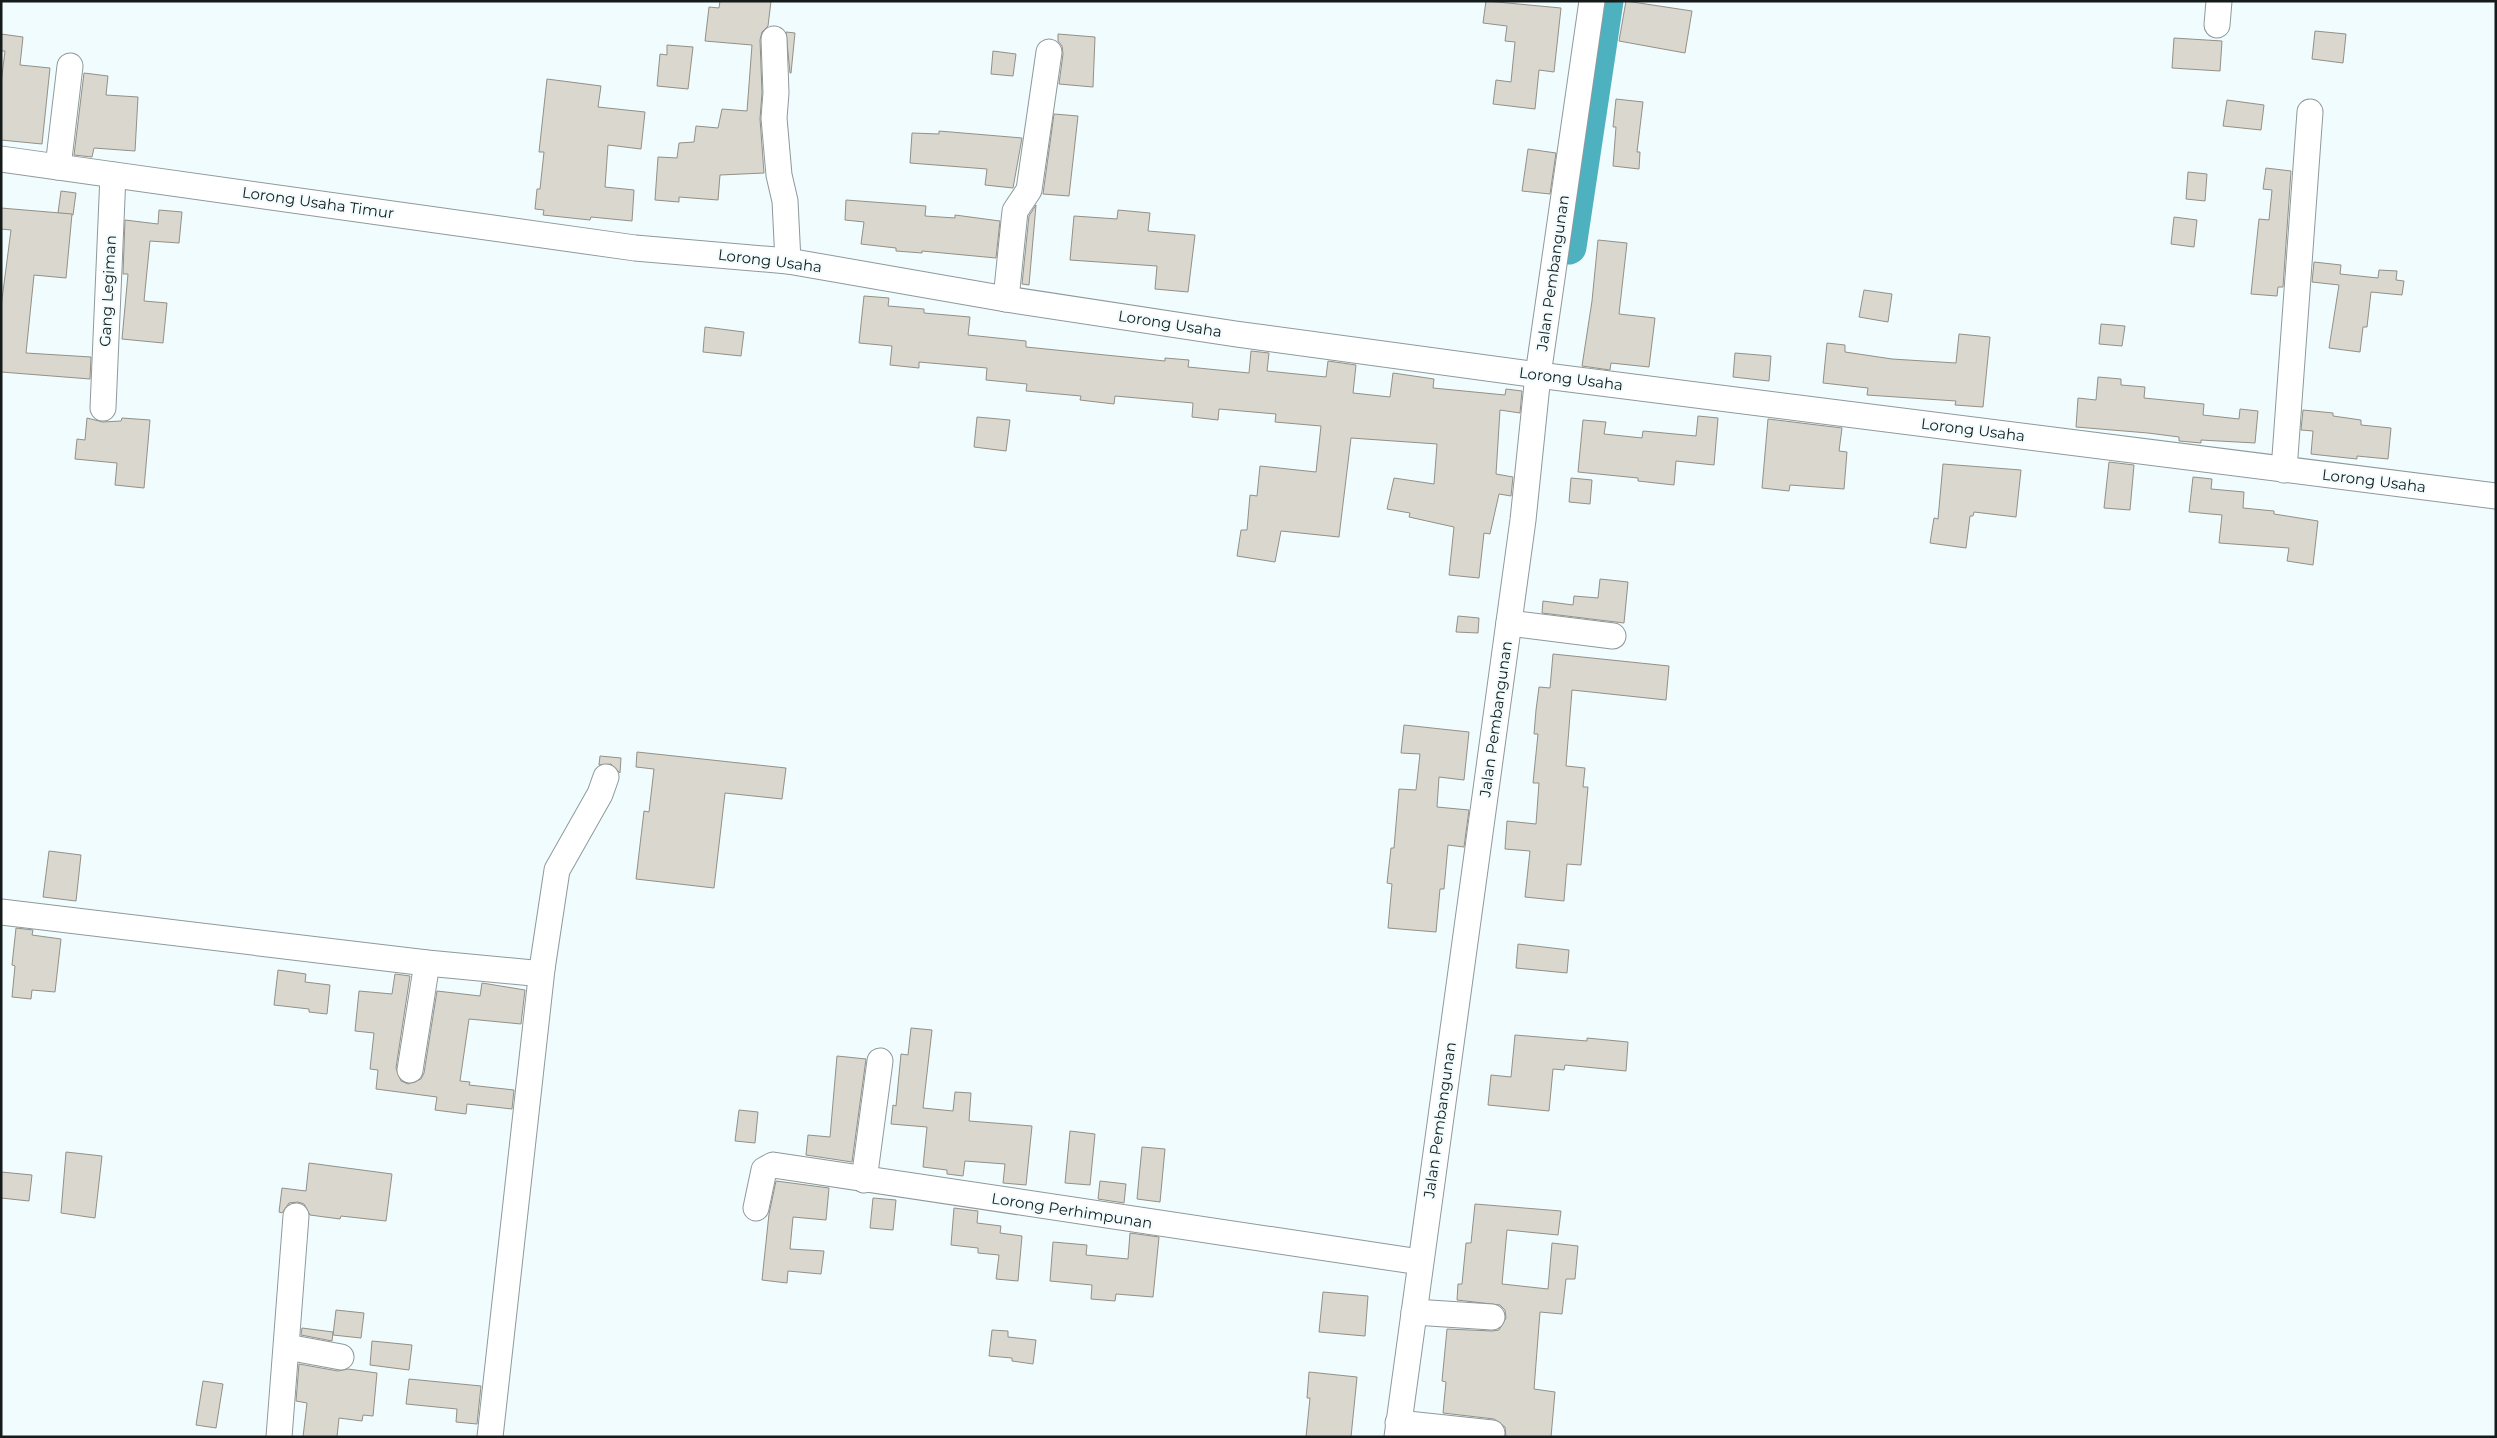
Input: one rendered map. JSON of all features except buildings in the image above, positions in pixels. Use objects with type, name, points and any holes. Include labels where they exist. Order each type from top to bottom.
[{"type":"street","name":"Jalan Pembangunan","points":[[1398,1430],[1509,623],[1538,375],[1592,1]]},
{"type":"street","points":[[774,38],[776,93],[774,118],[779,175],[785,201],[788,261]]},
{"type":"street","points":[[1006,299],[1014,211],[1028,190],[1050,52]]},
{"type":"street","points":[[58,167],[70,66]]},
{"type":"street","points":[[2284,470],[2310,112]]},
{"type":"street","name":"Lorong Usaha Timur","points":[[1,160],[642,248]]},
{"type":"street","name":"Gang Legiman","points":[[103,408],[113,175]]},
{"type":"street","name":"Lorong Usaha","points":[[642,248],[788,261],[1006,299],[1243,335],[1538,375],[2496,496]]},
{"type":"street","points":[[1509,623],[1613,636]]},
{"type":"street","points":[[490,1437],[542,969],[557,870],[600,794],[606,778]]},
{"type":"street","points":[[1,912],[427,963],[533,973],[542,969]]},
{"type":"street","points":[[410,1070],[427,963]]},
{"type":"street","points":[[864,1180],[880,1061]]},
{"type":"street","name":"Lorong Perhimpunan","points":[[756,1208],[764,1170],[768,1166],[1420,1262]]},
{"type":"street","points":[[279,1437],[296,1216]]},
{"type":"street","points":[[1414,1312],[1492,1316]]},
{"type":"street","points":[[287,1348],[340,1357]]},
{"type":"street","points":[[1398,1430],[1492,1433]]},
{"type":"waterway","points":[[1569,247],[1606,1]]}]
